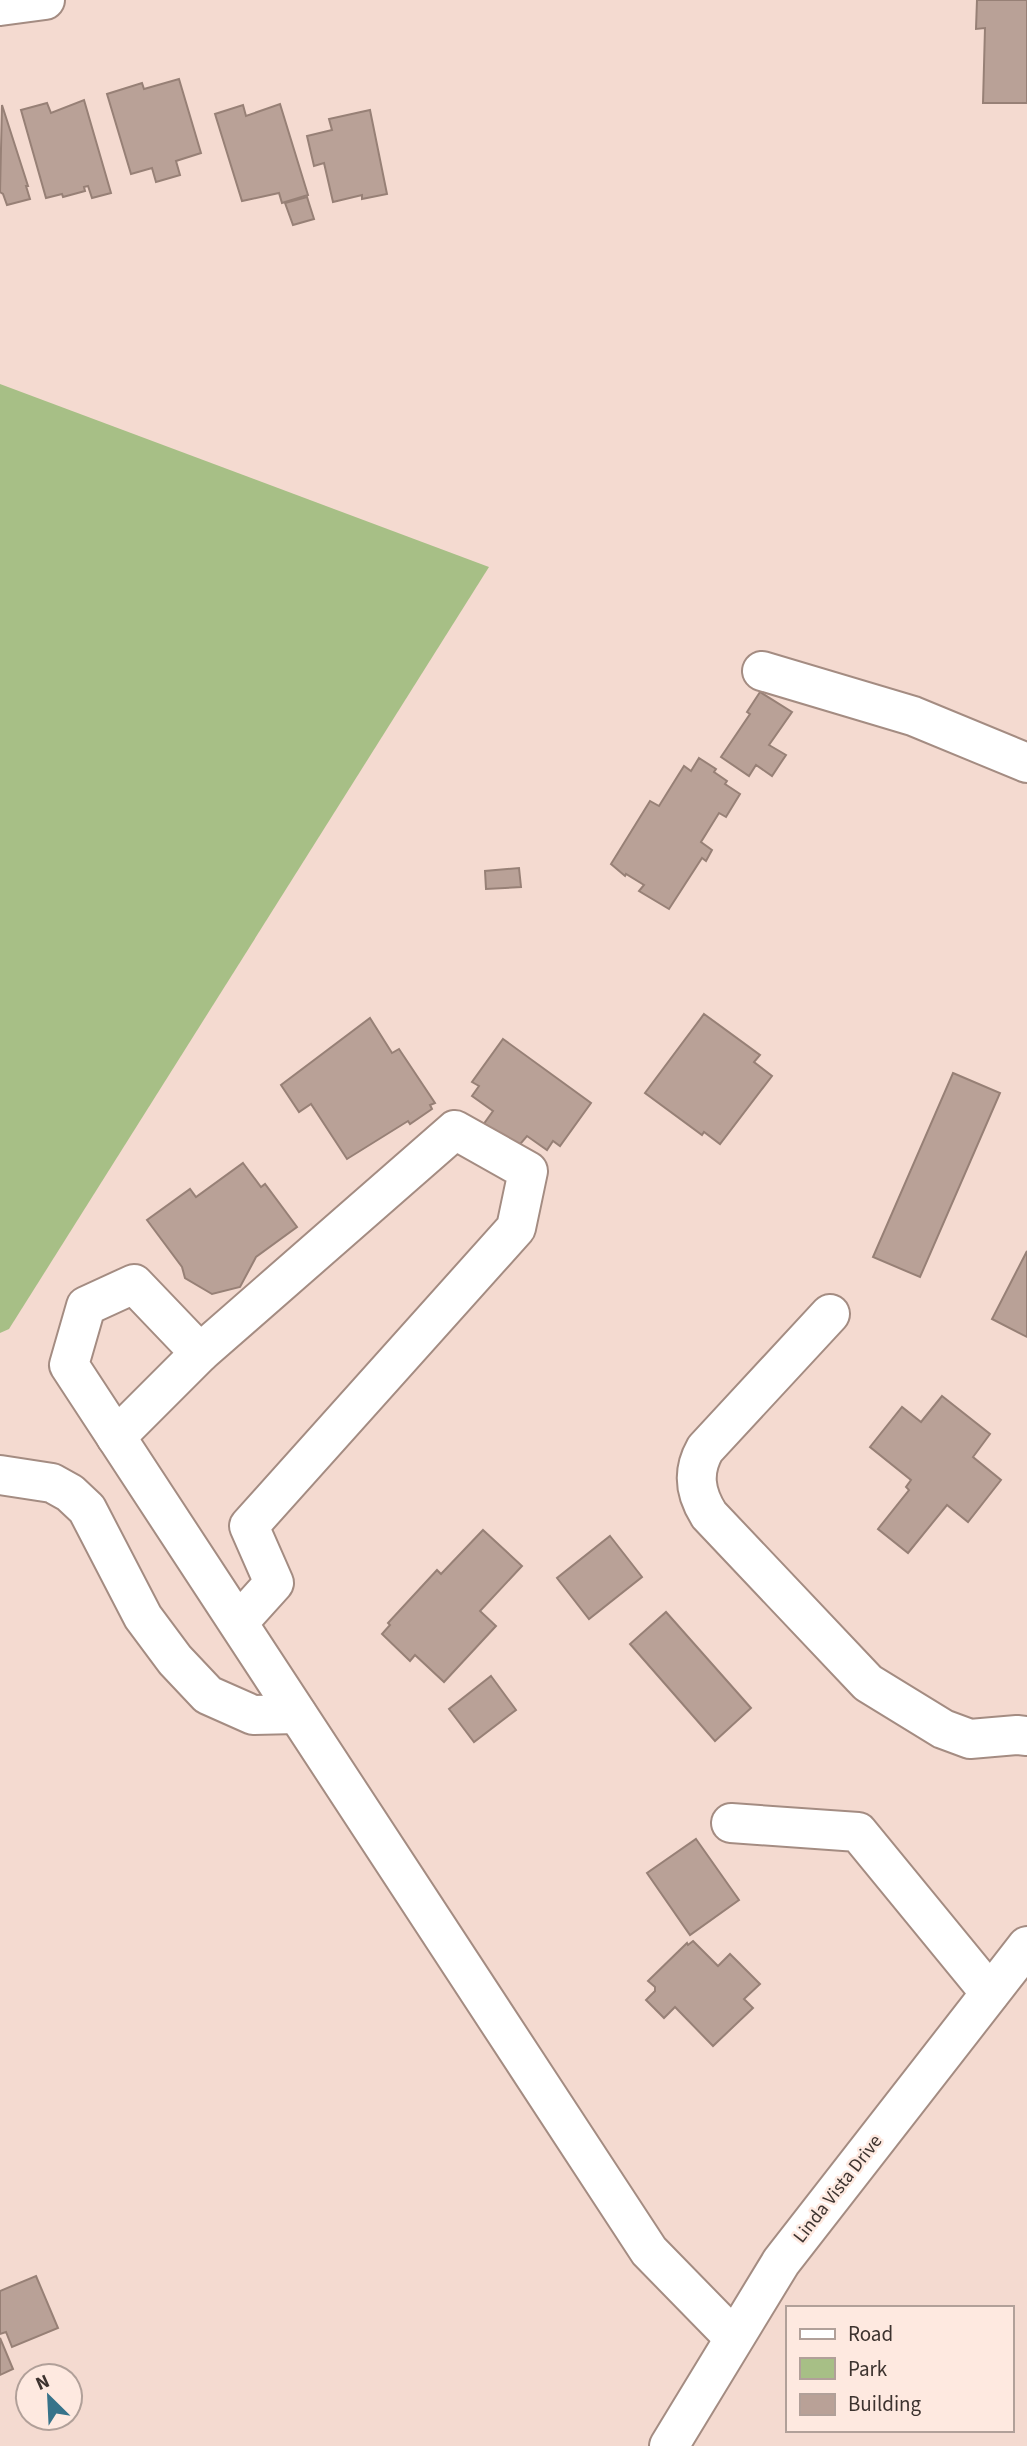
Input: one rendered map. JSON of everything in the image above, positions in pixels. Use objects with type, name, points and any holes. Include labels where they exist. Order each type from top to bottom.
[{"type":"street","points":[[0,6],[45,0]]},
{"type":"street","points":[[762,671],[913,716],[1027,763]]},
{"type":"street","points":[[116,1437],[200,1353],[455,1130],[528,1171],[516,1228],[248,1526],[274,1583],[238,1623]]},
{"type":"street","points":[[200,1353],[134,1284],[86,1306],[69,1365],[649,2251],[734,2338]]},
{"type":"street","points":[[830,1314],[705,1449],[695,1473],[701,1502],[709,1515],[868,1682],[943,1729],[970,1739],[1027,1736]]},
{"type":"street","points":[[0,1475],[52,1483],[70,1493],[87,1509],[144,1617],[175,1660],[208,1695],[253,1715],[297,1714]]},
{"type":"street","points":[[731,1823],[858,1832],[990,1993]]},
{"type":"street","name":"Linda Vista Drive","points":[[669,2446],[781,2262],[1027,1946]]},
{"type":"green space","points":[[0,384],[489,567],[9,1329],[0,1333]]},
{"type":"building","points":[[977,0],[1027,0],[1027,103],[983,103],[985,28],[976,29]]},
{"type":"building","points":[[179,79],[201,153],[176,161],[180,175],[156,182],[152,168],[131,174],[107,94],[142,83],[144,89]]},
{"type":"building","points":[[84,100],[111,193],[92,198],[88,186],[84,187],[85,191],[46,198],[21,110],[47,103],[51,113]]},
{"type":"building","points":[[280,104],[308,195],[282,203],[279,193],[242,201],[215,114],[243,105],[246,116]]},
{"type":"building","points":[[2,105],[30,199],[7,205],[0,192]]},
{"type":"building","points":[[370,110],[387,194],[362,199],[362,195],[333,202],[324,163],[314,166],[307,136],[332,130],[329,119]]},
{"type":"building","points":[[307,197],[314,219],[293,225],[285,203]]},
{"type":"building","points":[[760,692],[792,712],[769,745],[786,755],[772,776],[756,765],[749,776],[721,757],[750,714],[747,712]]},
{"type":"building","points":[[699,758],[716,769],[714,772],[727,781],[725,784],[740,794],[726,817],[719,813],[701,842],[712,850],[706,861],[702,858],[669,909],[639,891],[644,885],[626,874],[625,876],[611,864],[650,801],[659,806],[684,766],[691,771]]},
{"type":"building","points":[[519,868],[521,887],[486,889],[485,871]]},
{"type":"building","points":[[704,1014],[760,1055],[754,1062],[772,1076],[720,1144],[704,1132],[702,1135],[645,1093]]},
{"type":"building","points":[[370,1018],[392,1053],[399,1049],[435,1103],[430,1105],[432,1109],[410,1124],[408,1121],[347,1159],[311,1104],[299,1112],[281,1085]]},
{"type":"building","points":[[503,1039],[591,1103],[560,1146],[553,1141],[547,1150],[527,1136],[516,1149],[483,1125],[493,1111],[472,1096],[479,1086],[472,1082]]},
{"type":"building","points":[[953,1073],[1000,1093],[920,1277],[873,1257]]},
{"type":"building","points":[[243,1163],[261,1187],[265,1184],[297,1227],[256,1257],[240,1287],[212,1294],[185,1278],[182,1267],[147,1220],[190,1189],[196,1197]]},
{"type":"building","points":[[1027,1251],[1027,1337],[992,1319]]},
{"type":"building","points":[[942,1396],[990,1434],[973,1457],[1001,1480],[968,1522],[947,1505],[908,1553],[878,1529],[909,1490],[906,1487],[911,1480],[870,1447],[902,1407],[921,1422]]},
{"type":"building","points":[[483,1530],[522,1566],[480,1611],[496,1626],[444,1682],[415,1655],[410,1661],[382,1634],[390,1625],[388,1623],[437,1570],[441,1574]]},
{"type":"building","points":[[610,1536],[642,1577],[589,1619],[557,1578]]},
{"type":"building","points":[[666,1612],[751,1708],[715,1741],[630,1644]]},
{"type":"building","points":[[491,1676],[516,1710],[474,1742],[449,1709]]},
{"type":"building","points":[[696,1839],[739,1900],[690,1935],[647,1873]]},
{"type":"building","points":[[693,1941],[718,1966],[730,1954],[760,1984],[744,1999],[753,2008],[713,2046],[675,2007],[664,2018],[646,2000],[655,1991],[655,1987],[648,1981],[687,1943],[688,1945]]},
{"type":"building","points":[[36,2276],[58,2328],[12,2347],[6,2332],[0,2334],[0,2291]]},
{"type":"building","points":[[0,2338],[13,2369],[0,2375]]}]
